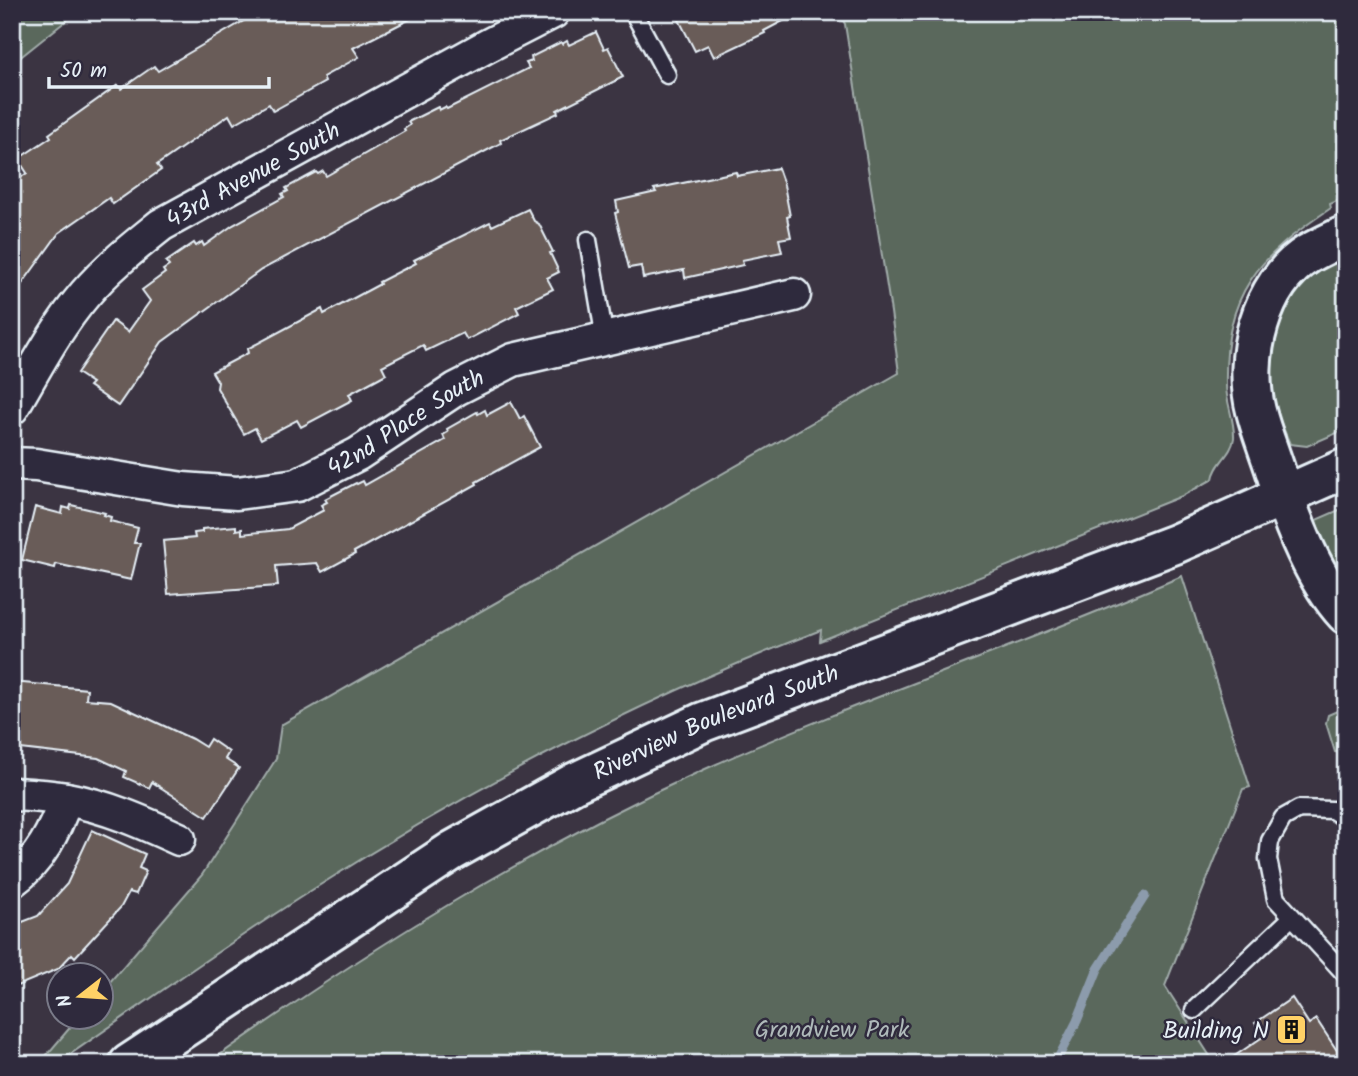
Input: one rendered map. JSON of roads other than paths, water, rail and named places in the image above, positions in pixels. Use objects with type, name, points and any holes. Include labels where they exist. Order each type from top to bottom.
[{"type":"street","name":"43rd Avenue South","points":[[12,408],[57,331],[86,293],[121,256],[162,225],[553,12]]},
{"type":"street","points":[[1346,235],[1306,255],[1274,287],[1257,326],[1251,367],[1256,410],[1284,496],[1318,572],[1346,614]]},
{"type":"street","name":"42nd Place South","points":[[12,464],[36,465],[183,489],[237,493],[298,485],[358,454],[456,389],[513,360],[794,295]]},
{"type":"street","name":"Riverview Boulevard South","points":[[129,1064],[452,851],[575,783],[703,722],[1175,544],[1346,468]]},
{"type":"street","points":[[12,794],[66,799],[135,819],[179,839]]},
{"type":"street","points":[[12,881],[47,842],[66,799]]},
{"type":"lane","points":[[633,12],[667,75]]},
{"type":"lane","points":[[588,240],[605,339]]},
{"type":"lane","points":[[1346,818],[1332,810],[1299,809],[1283,818],[1270,841],[1268,859],[1276,899],[1346,975]]},
{"type":"lane","points":[[1194,1010],[1292,917]]},
{"type":"waterway","points":[[1055,1064],[1077,1021],[1098,969],[1145,896]]},
{"type":"place","name":"Building N","points":[[1292,1030]]},
{"type":"park label","name":"Grandview Park","points":[[832,1029]]}]
